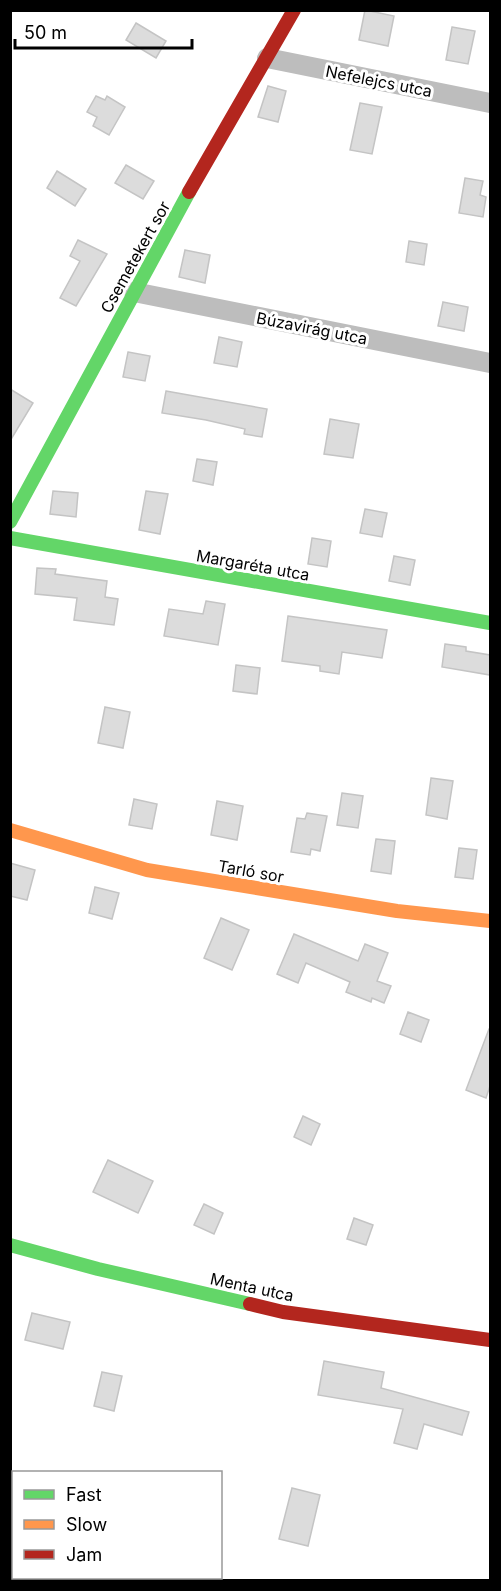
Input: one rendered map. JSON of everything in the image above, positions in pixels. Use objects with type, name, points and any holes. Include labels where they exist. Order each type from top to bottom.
[{"type":"street","name":"Csemetekert sor","points":[[10,522],[201,170],[294,10]]},
{"type":"street","name":"Nefelejcs utca","points":[[267,58],[490,103]]},
{"type":"street","name":"Búzavirág utca","points":[[134,292],[490,363]]},
{"type":"street","name":"Margaréta utca","points":[[10,538],[490,623]]},
{"type":"street","name":"Tarló sor","points":[[10,830],[147,870],[386,909],[490,921]]},
{"type":"street","name":"Menta utca","points":[[10,1245],[98,1269],[283,1312],[490,1340]]},
{"type":"building","points":[[365,10],[394,16],[388,46],[359,40]]},
{"type":"building","points":[[136,23],[166,41],[156,58],[126,40]]},
{"type":"building","points":[[452,27],[475,31],[468,64],[446,60]]},
{"type":"building","points":[[268,86],[286,91],[278,122],[258,117]]},
{"type":"building","points":[[96,96],[105,100],[107,96],[125,107],[109,135],[93,126],[97,117],[87,112]]},
{"type":"building","points":[[360,103],[382,107],[372,154],[350,150]]},
{"type":"building","points":[[126,165],[154,181],[143,199],[115,183]]},
{"type":"building","points":[[57,171],[86,189],[75,206],[47,188]]},
{"type":"building","points":[[465,178],[483,181],[480,195],[486,197],[483,217],[459,213]]},
{"type":"building","points":[[78,240],[107,254],[76,306],[60,298],[80,261],[70,256]]},
{"type":"building","points":[[409,241],[427,244],[424,265],[406,262]]},
{"type":"building","points":[[185,250],[210,255],[205,283],[179,277]]},
{"type":"building","points":[[443,302],[468,307],[464,331],[438,326]]},
{"type":"building","points":[[219,337],[242,342],[237,367],[214,363]]},
{"type":"building","points":[[128,352],[150,356],[145,381],[123,377]]},
{"type":"building","points":[[10,389],[33,403],[10,441]]},
{"type":"building","points":[[166,391],[267,409],[262,437],[244,434],[245,429],[162,413]]},
{"type":"building","points":[[330,419],[359,424],[353,458],[324,454]]},
{"type":"building","points":[[197,459],[217,462],[213,485],[193,481]]},
{"type":"building","points":[[53,491],[78,493],[76,517],[50,514]]},
{"type":"building","points":[[146,491],[168,494],[160,534],[139,530]]},
{"type":"building","points":[[365,509],[387,513],[382,537],[360,533]]},
{"type":"building","points":[[312,538],[331,541],[327,567],[308,564]]},
{"type":"building","points":[[394,556],[415,560],[410,585],[389,581]]},
{"type":"building","points":[[37,568],[56,569],[55,574],[107,581],[105,597],[118,599],[114,625],[74,620],[77,598],[35,594]]},
{"type":"building","points":[[206,601],[225,604],[218,645],[164,636],[169,609],[203,614]]},
{"type":"building","points":[[288,616],[387,630],[382,658],[342,652],[339,674],[320,671],[320,666],[282,661]]},
{"type":"building","points":[[445,644],[466,647],[466,651],[490,655],[490,675],[442,667]]},
{"type":"building","points":[[236,665],[260,668],[257,694],[233,691]]},
{"type":"building","points":[[105,707],[130,712],[123,748],[98,743]]},
{"type":"building","points":[[431,778],[453,781],[447,819],[426,815]]},
{"type":"building","points":[[342,793],[363,796],[358,828],[337,825]]},
{"type":"building","points":[[134,799],[157,804],[152,829],[129,825]]},
{"type":"building","points":[[217,801],[243,806],[237,840],[211,835]]},
{"type":"building","points":[[307,813],[327,816],[320,851],[311,849],[310,855],[291,852],[297,818],[305,819]]},
{"type":"building","points":[[376,839],[395,841],[391,874],[371,871]]},
{"type":"building","points":[[459,848],[477,850],[473,879],[455,877]]},
{"type":"building","points":[[10,863],[35,870],[27,900],[10,896]]},
{"type":"building","points":[[95,887],[119,893],[112,919],[89,913]]},
{"type":"building","points":[[221,918],[249,930],[232,970],[204,958]]},
{"type":"building","points":[[294,934],[358,961],[365,944],[388,953],[377,981],[391,986],[384,1003],[372,998],[371,1002],[346,992],[350,982],[306,963],[298,983],[277,974]]},
{"type":"building","points":[[408,1012],[429,1020],[421,1042],[400,1034]]},
{"type":"building","points":[[489,1029],[490,1086],[486,1098],[466,1090]]},
{"type":"building","points":[[303,1116],[320,1124],[311,1145],[294,1137]]},
{"type":"building","points":[[108,1160],[153,1181],[138,1213],[93,1192]]},
{"type":"building","points":[[204,1204],[223,1213],[214,1234],[194,1225]]},
{"type":"building","points":[[354,1218],[373,1225],[366,1245],[347,1239]]},
{"type":"building","points":[[32,1313],[70,1322],[63,1349],[25,1340]]},
{"type":"building","points":[[324,1361],[384,1372],[381,1388],[469,1412],[462,1435],[424,1424],[417,1449],[394,1443],[403,1409],[318,1395]]},
{"type":"building","points":[[102,1372],[122,1376],[114,1411],[94,1406]]},
{"type":"building","points":[[292,1488],[320,1495],[308,1546],[279,1539]]},
{"type":"traffic: fast","points":[[10,522],[189,192]]},
{"type":"traffic: fast","points":[[10,538],[490,623]]},
{"type":"traffic: fast","points":[[10,1245],[98,1269],[250,1304]]},
{"type":"traffic: slow","points":[[10,830],[147,870],[397,911],[490,921]]},
{"type":"traffic: jam","points":[[189,192],[294,10]]},
{"type":"traffic: jam","points":[[250,1304],[283,1312],[490,1340]]}]
